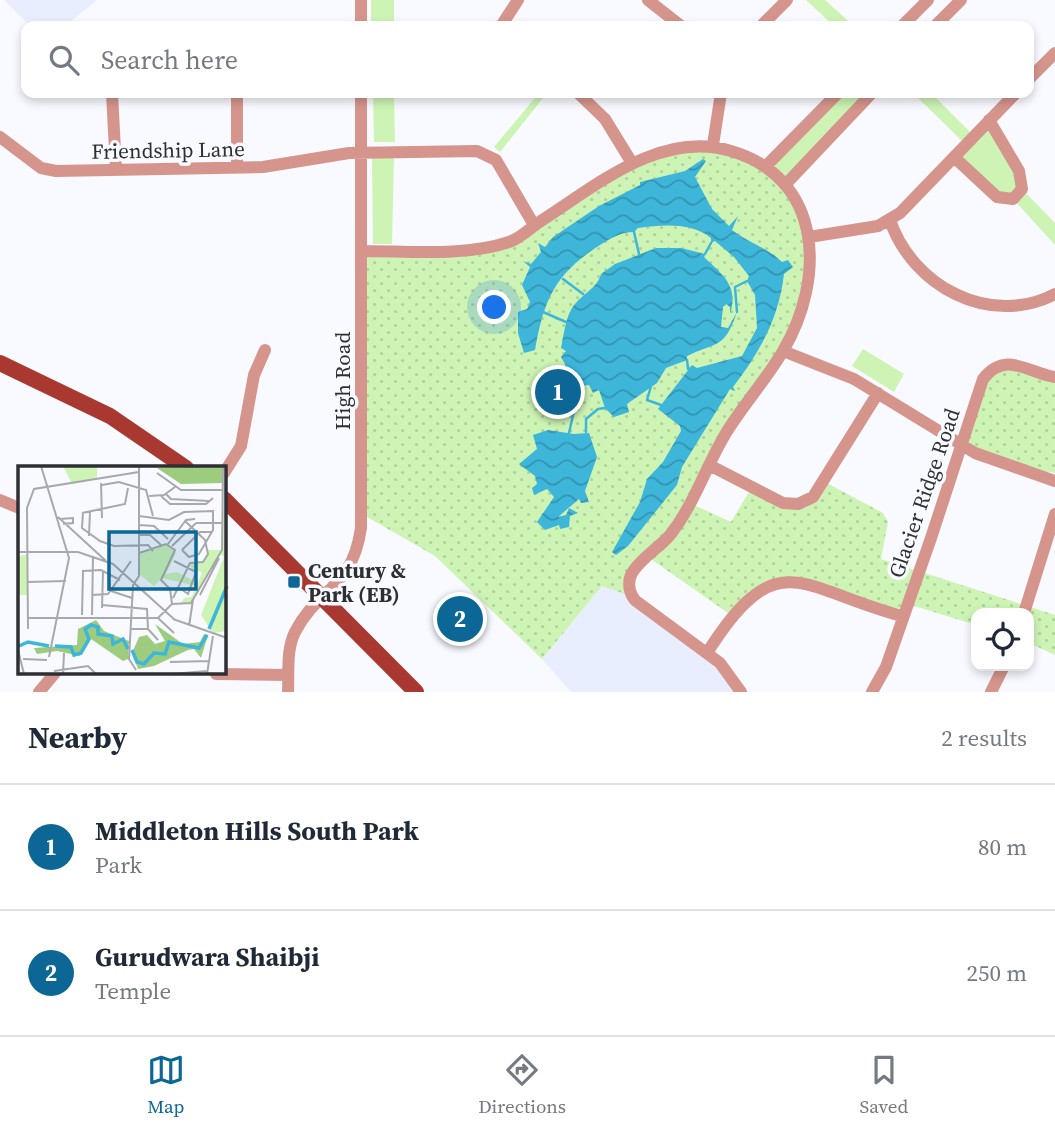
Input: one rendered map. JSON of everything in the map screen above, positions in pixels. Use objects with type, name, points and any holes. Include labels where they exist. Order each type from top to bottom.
[{"type":"main road","points":[[0,363],[110,416],[183,466]]},
{"type":"main road","points":[[226,501],[416,692]]},
{"type":"street","points":[[361,0],[361,21]]},
{"type":"street","points":[[504,21],[518,0]]},
{"type":"street","points":[[648,0],[675,21]]},
{"type":"street","points":[[766,21],[787,0]]},
{"type":"street","points":[[907,21],[928,0]]},
{"type":"street","points":[[941,21],[961,0]]},
{"type":"street","points":[[1034,74],[1055,53]]},
{"type":"street","points":[[112,98],[116,170]]},
{"type":"street","points":[[237,98],[237,167]]},
{"type":"street","name":"High Road","points":[[288,692],[290,644],[295,631],[341,580],[356,558],[361,528],[361,98]]},
{"type":"street","points":[[583,98],[605,119],[632,163]]},
{"type":"street","points":[[713,145],[720,98]]},
{"type":"street","points":[[767,165],[833,98]]},
{"type":"street","points":[[785,185],[867,98]]},
{"type":"street","points":[[809,237],[878,226],[900,214],[1011,98]]},
{"type":"street","points":[[954,157],[997,197],[1013,199],[1022,189],[1019,171],[989,120]]},
{"type":"street","name":"Friendship Lane","points":[[0,137],[49,170],[263,167],[361,152]]},
{"type":"street","points":[[361,251],[475,249],[510,242],[632,163],[658,153],[713,145],[767,165],[785,185],[797,203],[809,237],[811,255],[805,296],[783,351],[726,433],[670,535],[633,571],[629,583],[631,596],[636,601],[720,663],[741,692]]},
{"type":"street","points":[[361,152],[477,151],[496,160],[534,225]]},
{"type":"street","points":[[890,220],[901,246],[918,269],[944,289],[968,300],[1005,307],[1043,300],[1055,294]]},
{"type":"street","points":[[226,470],[241,446],[254,375],[265,351]]},
{"type":"street","points":[[783,351],[854,379],[975,453],[1055,481]]},
{"type":"street","name":"Glacier Ridge Road","points":[[872,692],[886,667],[963,445],[983,379],[990,370],[1016,365],[1055,377]]},
{"type":"street","points":[[709,465],[783,503],[798,504],[813,497],[878,393]]},
{"type":"street","points":[[0,500],[18,508]]},
{"type":"street","points":[[1026,608],[1055,514]]},
{"type":"street","points":[[707,653],[749,597],[772,584],[790,581],[808,584],[902,616]]},
{"type":"street","points":[[991,692],[1002,671]]},
{"type":"street","points":[[39,692],[54,674]]},
{"type":"street","points":[[216,674],[288,675]]},
{"type":"shaded area","points":[[4,0],[97,0],[71,21],[25,21]]},
{"type":"shaded area","points":[[603,585],[631,596],[720,663],[741,692],[571,692],[542,659]]},
{"type":"green space","points":[[371,0],[394,0],[394,21],[371,21]]},
{"type":"green space","points":[[806,0],[825,0],[848,21],[829,21]]},
{"type":"green space","points":[[373,98],[394,98],[395,142],[374,142]]},
{"type":"green space","points":[[535,98],[543,98],[500,152],[494,147]]},
{"type":"green space","points":[[833,98],[867,98],[785,185],[767,165]]},
{"type":"green space","points":[[918,98],[936,98],[974,136],[989,120],[1022,189],[1055,223],[1055,245],[1013,199],[997,197],[954,157],[965,144]]},
{"type":"green space","points":[[691,147],[745,155],[785,185],[809,237],[795,326],[690,503],[731,522],[752,487],[798,504],[823,481],[883,513],[888,522],[881,559],[1033,608],[971,608],[971,623],[911,605],[894,610],[772,580],[749,591],[728,613],[648,557],[633,571],[631,596],[602,586],[542,659],[435,556],[362,514],[361,251],[396,252],[510,242],[632,163]]},
{"type":"green space","points":[[394,156],[392,244],[373,244],[372,157]]},
{"type":"green space","points":[[863,349],[904,374],[894,392],[852,366]]},
{"type":"green space","points":[[1005,365],[1055,377],[1055,473],[1011,465],[963,445],[983,379]]},
{"type":"green space","points":[[1034,608],[1055,615],[1055,655],[1034,645]]},
{"type":"water","points":[[703,159],[706,161],[695,177],[712,209],[729,226],[738,216],[732,230],[782,262],[788,260],[793,267],[784,274],[773,320],[752,361],[733,387],[735,391],[730,389],[682,467],[677,485],[628,546],[616,555],[612,552],[640,502],[647,479],[663,462],[681,431],[680,426],[658,409],[692,365],[697,368],[742,356],[757,328],[755,295],[747,281],[749,276],[734,257],[695,229],[657,226],[620,234],[585,256],[562,278],[548,302],[535,350],[524,353],[518,333],[518,312],[527,309],[530,302],[522,285],[530,267],[523,261],[531,264],[541,252],[538,243],[545,247],[553,237],[599,206],[640,185],[640,182],[685,171]]},
{"type":"water","points":[[656,248],[681,248],[705,254],[704,257],[731,288],[730,314],[730,307],[726,304],[723,307],[721,327],[728,328],[737,312],[724,338],[687,356],[687,360],[666,368],[657,383],[627,404],[629,412],[614,417],[605,408],[599,390],[593,393],[589,385],[581,386],[566,375],[561,357],[566,351],[561,348],[566,322],[572,308],[596,284],[601,274],[615,264]]},
{"type":"water","points":[[548,430],[589,433],[597,457],[585,491],[589,502],[581,503],[579,499],[558,517],[566,515],[569,508],[578,513],[570,516],[569,527],[560,529],[559,525],[545,530],[537,522],[554,497],[547,489],[534,495],[532,488],[537,484],[535,476],[519,464],[537,449],[533,435]]},
{"type":"waterway","points":[[634,232],[639,254]]},
{"type":"waterway","points":[[705,254],[711,243]]},
{"type":"waterway","points":[[563,279],[583,294]]},
{"type":"waterway","points":[[737,312],[735,287],[747,281]]},
{"type":"waterway","points":[[543,312],[566,322]]},
{"type":"waterway","points":[[687,360],[688,369]]},
{"type":"waterway","points":[[566,375],[566,381],[550,395],[574,411],[569,433]]},
{"type":"waterway","points":[[570,408],[581,386]]},
{"type":"waterway","points":[[651,386],[647,400],[661,405]]},
{"type":"waterway","points":[[586,432],[586,419],[598,409],[605,408]]},
{"type":"place","name":"Middleton Hills South Park","points":[[558,392]]},
{"type":"place","name":"Century & Park (EB)","points":[[294,582]]},
{"type":"place","name":"Gurudwara Shaibji","points":[[460,619]]}]
